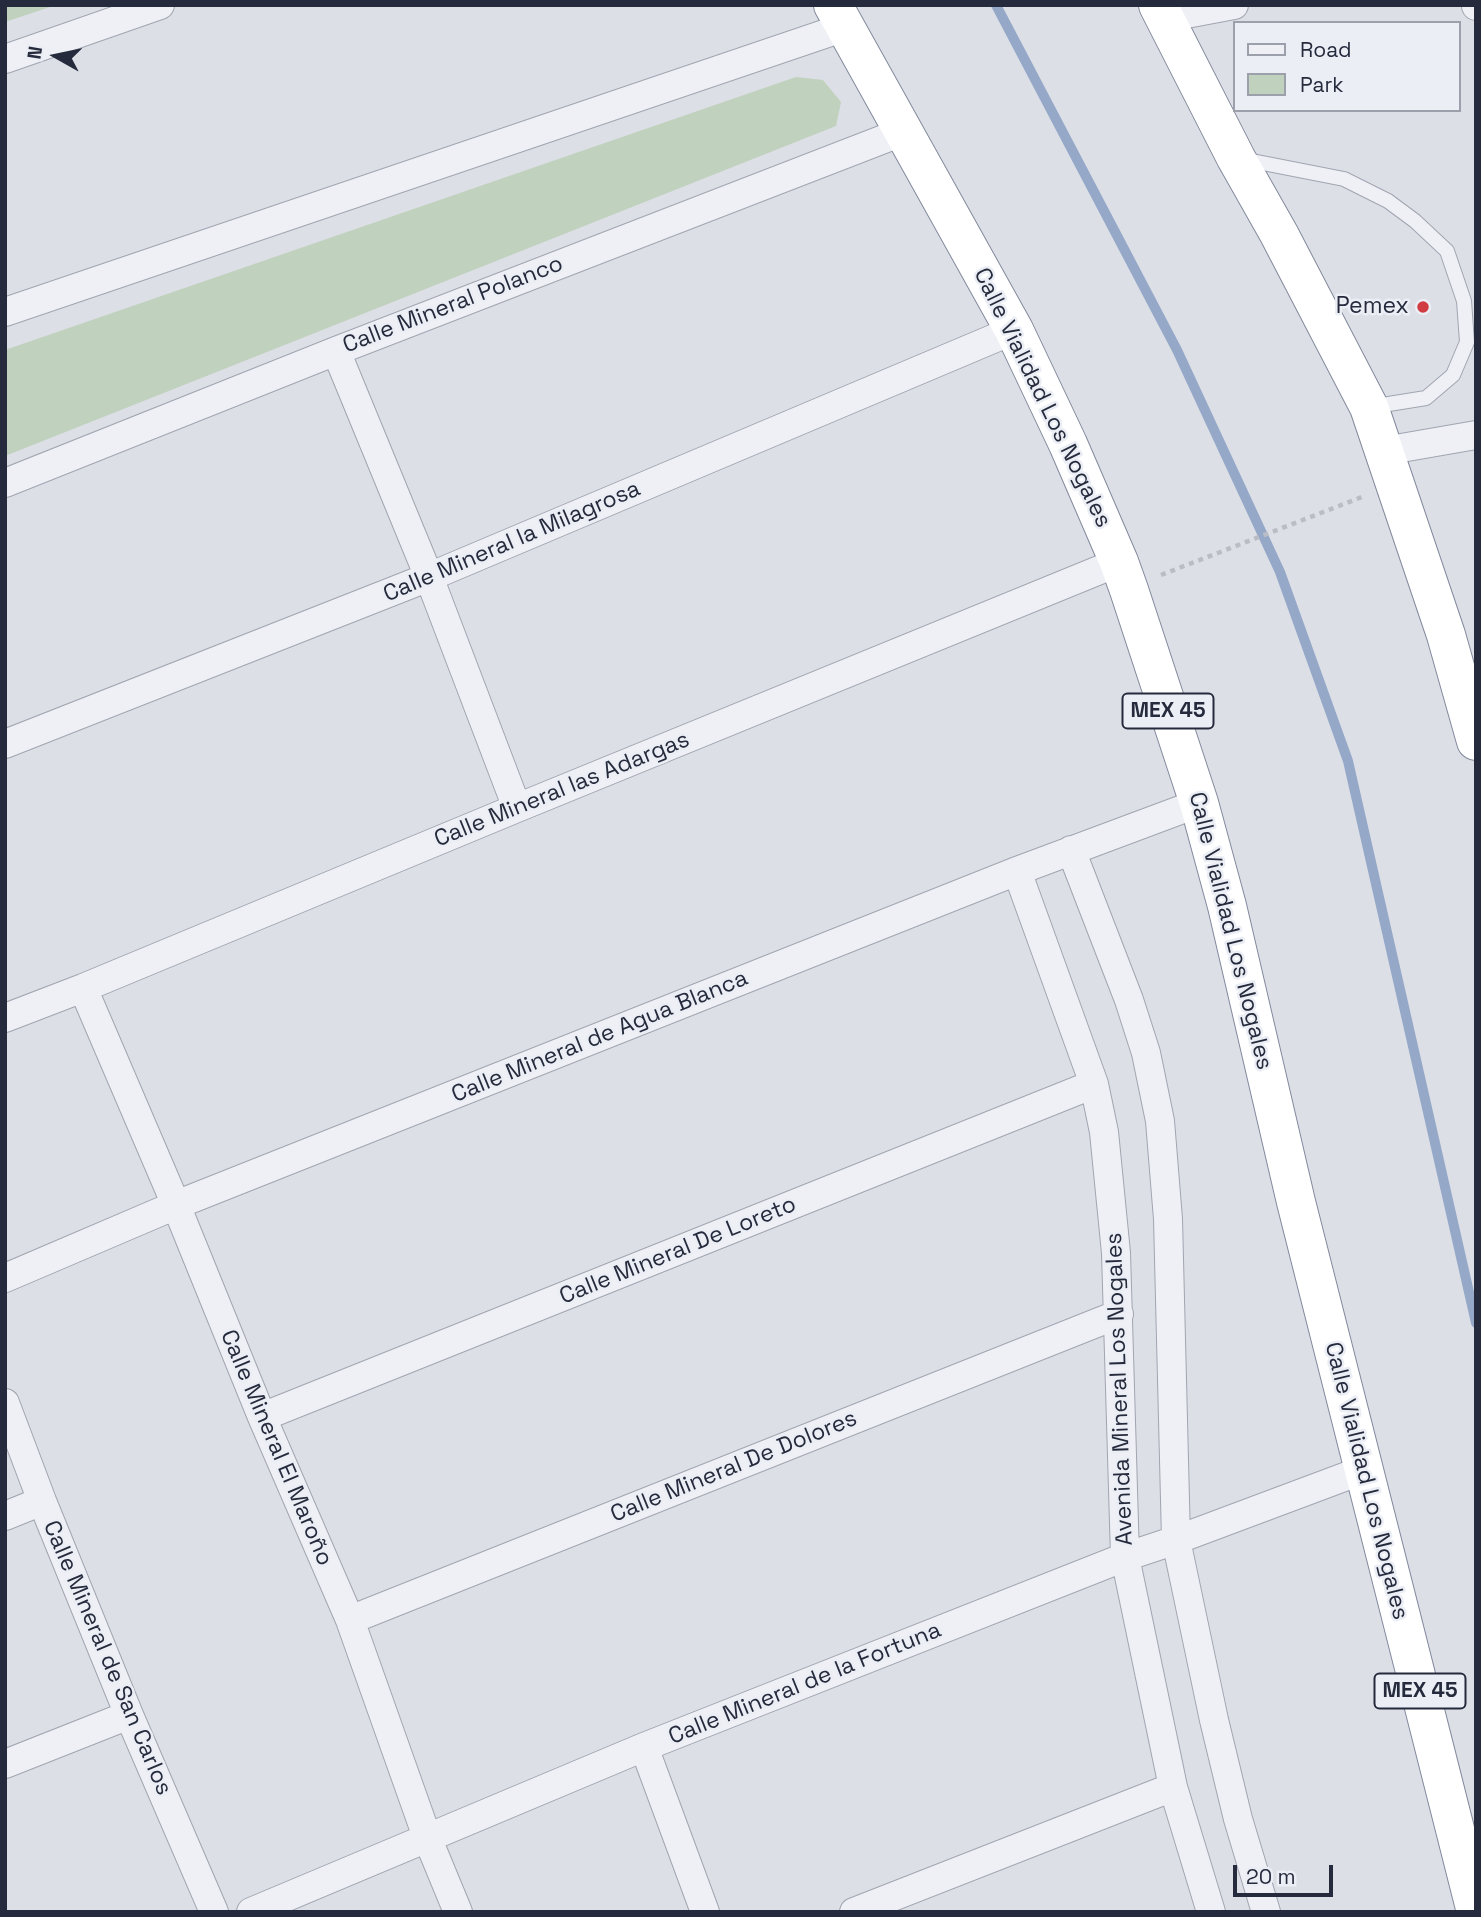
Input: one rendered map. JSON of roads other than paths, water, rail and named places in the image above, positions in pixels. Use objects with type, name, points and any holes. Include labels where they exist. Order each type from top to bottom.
[{"type":"highway","points":[[1162,12],[1368,407],[1446,635],[1476,741]]},
{"type":"highway","name":"Calle Vialidad Los Nogales","points":[[839,16],[1014,330],[1068,444],[1119,562],[1199,803],[1227,906],[1296,1202],[1476,1912]]},
{"type":"highway","points":[[1450,1810],[1460,1912]]},
{"type":"street","points":[[1162,12],[1234,5]]},
{"type":"street","points":[[5,59],[144,8]]},
{"type":"street","points":[[5,312],[839,16]]},
{"type":"street","name":"Calle Mineral Polanco","points":[[5,483],[336,351],[902,132]]},
{"type":"street","name":"Calle Mineral la Milagrosa","points":[[5,744],[429,577],[1014,330]]},
{"type":"street","points":[[336,351],[429,577],[517,808]]},
{"type":"street","points":[[1384,451],[1476,435]]},
{"type":"street","name":"Calle Mineral las Adargas","points":[[5,1018],[1119,562]]},
{"type":"street","name":"Calle Mineral de Agua Blanca","points":[[5,1278],[176,1205],[1017,871],[1199,803]]},
{"type":"street","points":[[1071,850],[1129,1000],[1146,1053],[1160,1121],[1168,1219],[1176,1540],[1214,1720],[1238,1819],[1266,1912]]},
{"type":"street","name":"Avenida Mineral Los Nogales","points":[[1017,871],[1094,1084],[1104,1132],[1116,1253],[1125,1557],[1173,1787],[1211,1912]]},
{"type":"street","name":"Calle Mineral El Maroño","points":[[83,988],[350,1620],[427,1837],[458,1912]]},
{"type":"street","name":"Calle Mineral De Loreto","points":[[262,1417],[1094,1084]]},
{"type":"street","name":"Calle Mineral De Dolores","points":[[350,1620],[1119,1314]]},
{"type":"street","name":"Calle Mineral de San Carlos","points":[[5,1403],[128,1714],[214,1912]]},
{"type":"street","name":"Calle Mineral de la Fortuna","points":[[251,1912],[644,1747],[1125,1557],[1363,1470]]},
{"type":"street","points":[[5,1516],[42,1501]]},
{"type":"street","points":[[5,1764],[128,1714]]},
{"type":"street","points":[[644,1747],[705,1912]]},
{"type":"street","points":[[854,1912],[1173,1787]]},
{"type":"lane","points":[[1236,158],[1344,178],[1388,201],[1415,221],[1447,251],[1464,301],[1467,342],[1453,375],[1426,398],[1368,407]]},
{"type":"waterway","points":[[996,5],[1177,350],[1280,572],[1348,761],[1476,1323]]},
{"type":"place","name":"Pemex","points":[[1423,307]]}]
